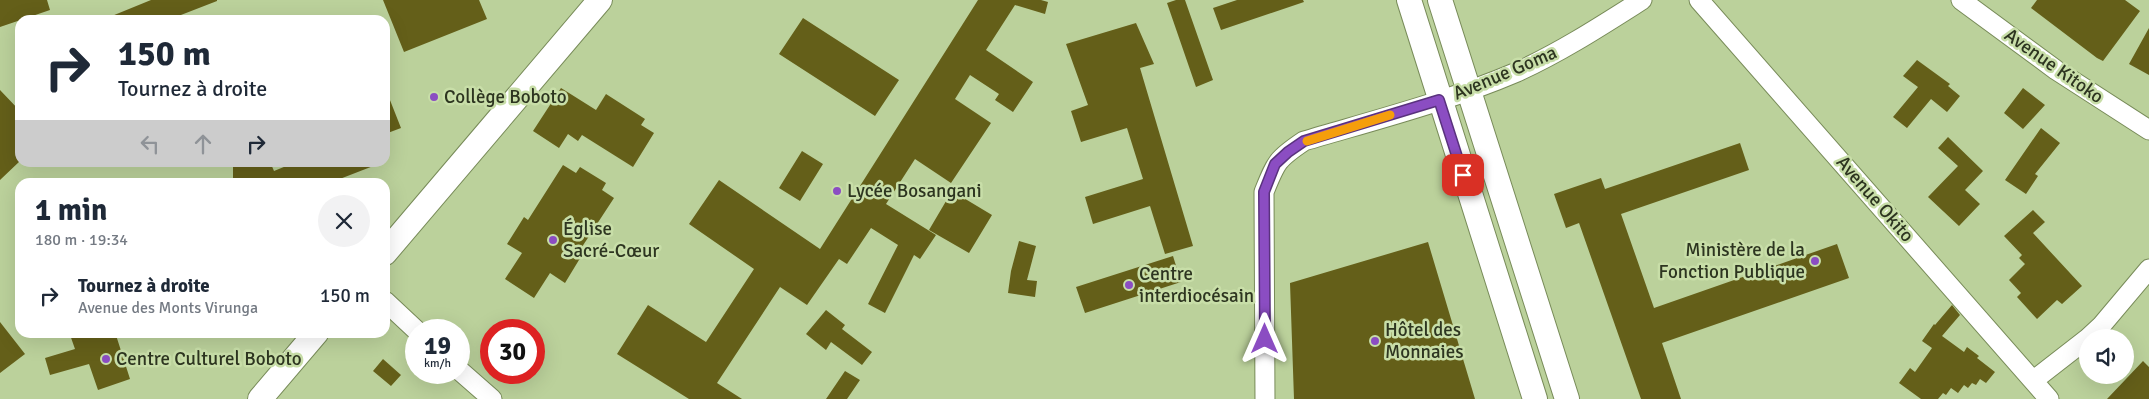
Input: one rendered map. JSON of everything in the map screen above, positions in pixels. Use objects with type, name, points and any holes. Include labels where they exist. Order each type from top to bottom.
[{"type":"street","points":[[390,247],[600,0]]},
{"type":"street","points":[[1408,0],[1534,399]]},
{"type":"street","points":[[1440,0],[1567,399]]},
{"type":"street","name":"Avenue Goma","points":[[1265,399],[1264,192],[1275,164],[1304,141],[1468,91],[1517,72],[1561,50],[1642,0]]},
{"type":"street","name":"Avenue Okito","points":[[1699,0],[2049,399]]},
{"type":"street","name":"Avenue Kitoko","points":[[1961,0],[2056,70],[2149,130]]},
{"type":"street","points":[[2098,329],[2149,270]]},
{"type":"street","points":[[390,306],[405,320]]},
{"type":"street","points":[[260,399],[312,338]]},
{"type":"street","points":[[2034,380],[2079,345]]},
{"type":"street","points":[[470,380],[492,399]]},
{"type":"building","points":[[0,0],[47,0],[50,10],[35,15],[15,15],[15,22],[0,27]]},
{"type":"building","points":[[151,0],[217,0],[181,15],[114,15]]},
{"type":"building","points":[[383,0],[479,0],[487,19],[404,52]]},
{"type":"building","points":[[978,0],[1041,0],[1048,2],[1045,14],[1015,5],[986,50],[1033,82],[1013,112],[995,100],[999,94],[970,75],[955,99],[991,123],[951,183],[915,159],[886,204],[936,235],[920,259],[914,255],[885,313],[868,304],[898,245],[871,228],[847,264],[839,259],[807,305],[780,287],[717,383],[742,399],[689,399],[617,354],[648,305],[706,342],[754,269],[689,224],[719,180],[820,249]]},
{"type":"building","points":[[1185,0],[1213,80],[1196,87],[1167,3]]},
{"type":"building","points":[[1237,0],[1303,0],[1304,2],[1221,30],[1213,8]]},
{"type":"building","points":[[2037,0],[2125,0],[2140,11],[2103,61],[2031,8]]},
{"type":"building","points":[[803,18],[899,80],[875,116],[779,54]]},
{"type":"building","points":[[1136,23],[1154,64],[1140,68],[1193,246],[1165,254],[1150,206],[1093,224],[1085,197],[1143,179],[1127,128],[1081,142],[1071,111],[1088,105],[1066,44]]},
{"type":"building","points":[[2149,28],[2149,75],[2129,64]]},
{"type":"building","points":[[1917,60],[1950,84],[1948,86],[1960,96],[1947,112],[1931,99],[1907,128],[1893,117],[1918,87],[1903,76]]},
{"type":"building","points":[[561,88],[596,110],[606,94],[645,119],[641,125],[654,133],[633,167],[582,135],[578,141],[568,134],[559,148],[533,131]]},
{"type":"building","points":[[2023,88],[2045,105],[2023,129],[2004,113]]},
{"type":"building","points":[[0,90],[15,106],[15,166],[0,180]]},
{"type":"building","points":[[390,100],[401,128],[390,132]]},
{"type":"building","points":[[2041,128],[2060,143],[2035,174],[2038,176],[2026,194],[2005,180]]},
{"type":"building","points":[[1948,137],[1983,171],[1965,190],[1980,204],[1959,226],[1928,197],[1958,166],[1938,148]]},
{"type":"building","name":"Ministère de la Fonction Publique","points":[[1740,143],[1749,170],[1621,214],[1654,308],[1837,244],[1849,278],[1662,343],[1681,399],[1641,399],[1579,223],[1566,228],[1554,194],[1601,178],[1605,189]]},
{"type":"building","points":[[802,151],[823,164],[800,201],[779,188]]},
{"type":"building","points":[[563,165],[576,173],[580,167],[606,183],[602,190],[614,198],[578,253],[582,255],[565,283],[550,273],[534,298],[505,279],[522,253],[507,244],[524,217],[528,220]]},
{"type":"building","points":[[233,167],[272,167],[274,171],[284,167],[371,167],[342,178],[233,178]]},
{"type":"building","points":[[952,191],[992,215],[969,253],[929,230]]},
{"type":"building","points":[[2033,210],[2045,222],[2033,233],[2082,286],[2062,304],[2057,300],[2037,319],[2017,297],[2021,293],[2009,280],[2025,264],[2019,258],[2022,255],[2004,236]]},
{"type":"building","points":[[1019,241],[1036,246],[1027,280],[1037,281],[1035,297],[1008,293],[1011,271]]},
{"type":"building","name":"Hôtel des Monnaies","points":[[1428,242],[1475,399],[1294,399],[1290,283]]},
{"type":"building","name":"Centre interdiocésain","points":[[1173,256],[1181,282],[1085,313],[1076,287]]},
{"type":"building","points":[[1952,305],[1960,315],[1942,336],[1964,352],[1967,347],[1979,356],[1977,358],[1995,372],[1986,383],[1980,379],[1976,385],[1972,383],[1968,388],[1964,385],[1958,393],[1951,388],[1946,395],[1943,393],[1938,399],[1921,399],[1899,383],[1910,368],[1915,372],[1932,348],[1922,341],[1934,324]]},
{"type":"building","points":[[826,310],[845,325],[842,329],[872,352],[862,365],[831,342],[826,350],[806,334]]},
{"type":"building","points":[[0,322],[25,354],[0,373]]},
{"type":"building","name":"Centre Culturel Boboto","points":[[71,338],[117,338],[130,379],[98,390],[89,364],[50,375],[45,358],[75,349]]},
{"type":"building","points":[[383,359],[401,375],[391,386],[373,371]]},
{"type":"building","points":[[2143,361],[2149,367],[2149,399],[2107,399],[2121,384],[2134,384],[2134,370]]},
{"type":"building","points":[[845,371],[860,380],[847,399],[826,399]]},
{"type":"slow traffic","points":[[1307,141],[1390,115]]},
{"type":"place","name":"Collège Boboto","points":[[434,97]]},
{"type":"place","name":"Lycée Bosangani","points":[[837,191]]},
{"type":"place","name":"Église Sacré-Cœur","points":[[553,240]]},
{"type":"place","name":"Ministère de la Fonction Publique","points":[[1815,261]]},
{"type":"place","name":"Centre interdiocésain","points":[[1129,285]]},
{"type":"place","name":"Hôtel des Monnaies","points":[[1375,341]]},
{"type":"place","name":"Centre Culturel Boboto","points":[[106,359]]},
{"type":"route","points":[[1265,339],[1264,192],[1275,164],[1288,152],[1304,141],[1439,100],[1463,175]]}]
